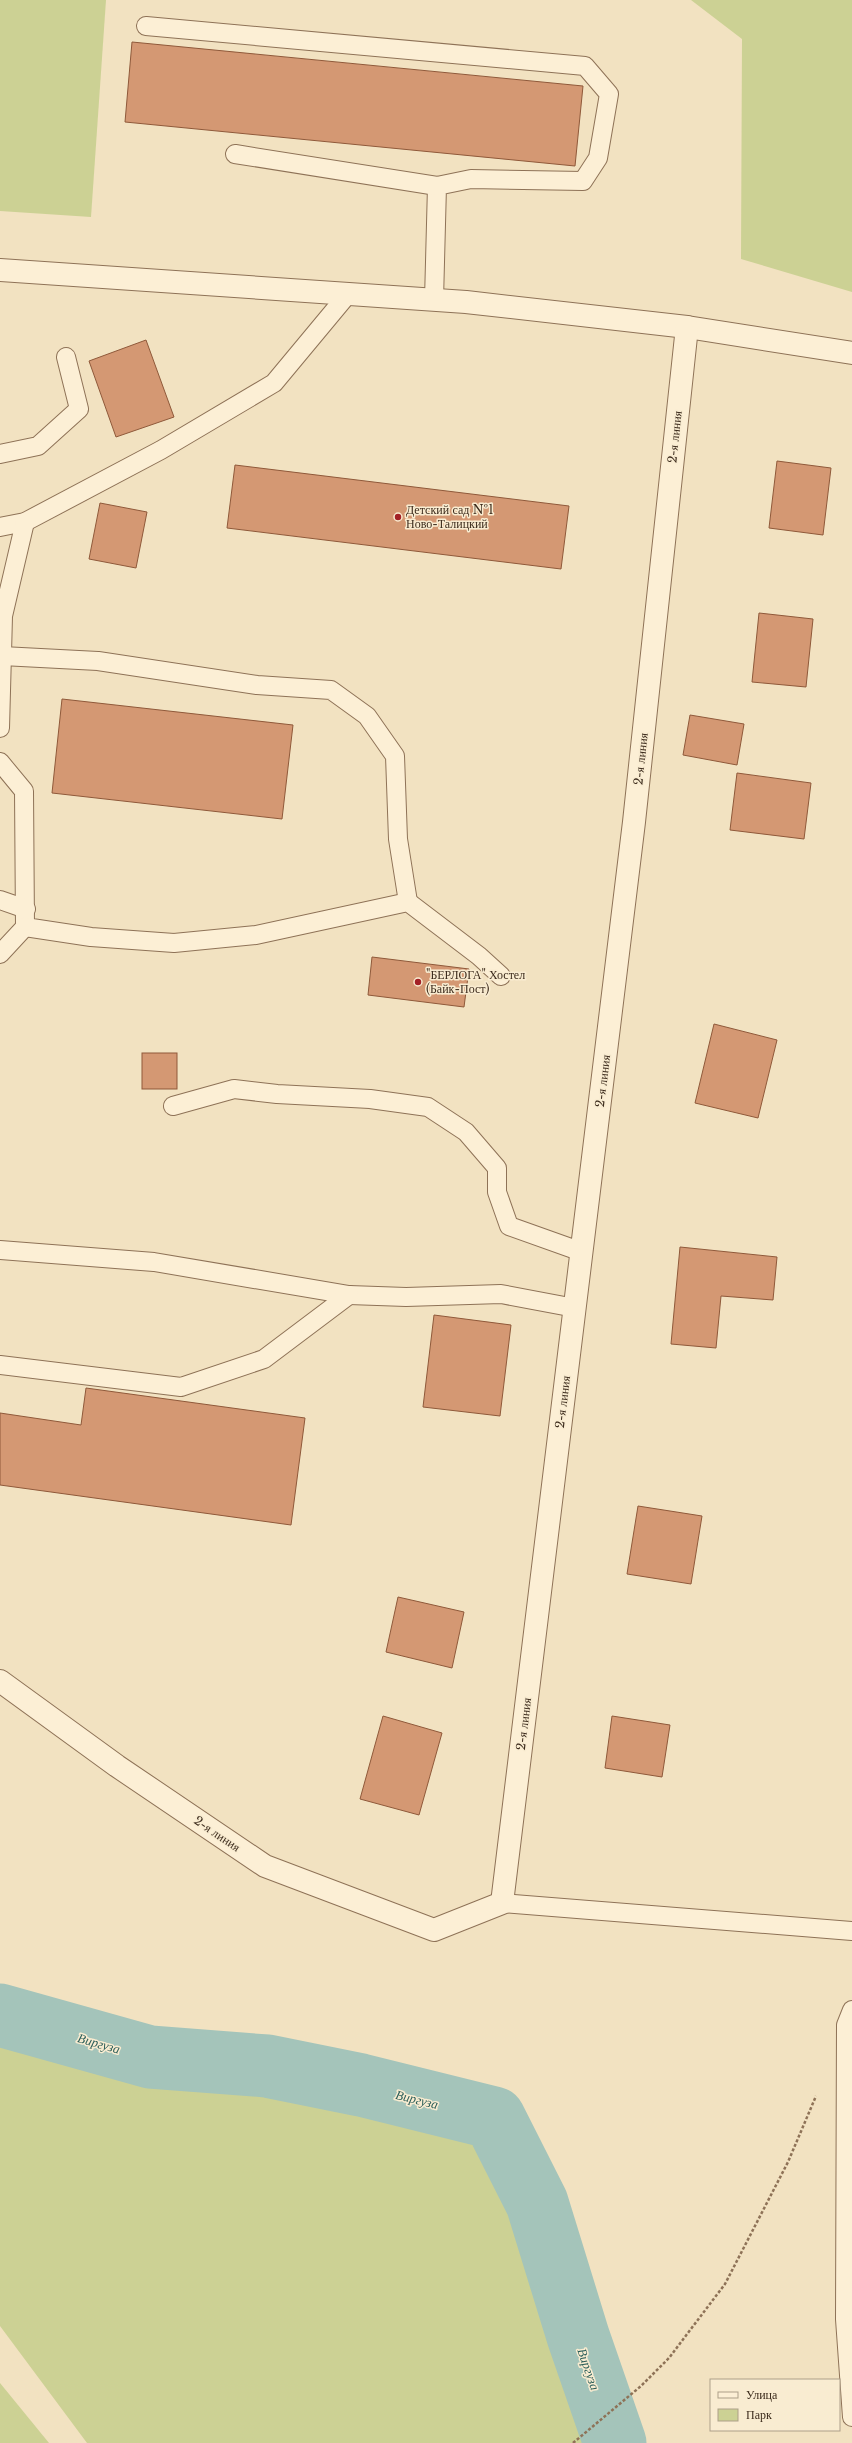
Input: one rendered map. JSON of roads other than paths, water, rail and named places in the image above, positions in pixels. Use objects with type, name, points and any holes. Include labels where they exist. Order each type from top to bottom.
[{"type":"street","points":[[0,270],[434,300],[687,328],[852,353]]},
{"type":"street","name":"2-я линия","points":[[0,1681],[117,1766],[265,1866],[434,1930],[502,1903],[634,822],[687,328]]},
{"type":"lane","points":[[146,26],[585,66],[609,94],[598,158],[583,181],[471,179],[437,186],[236,154]]},
{"type":"lane","points":[[434,300],[437,186]]},
{"type":"lane","points":[[0,527],[25,522],[161,450],[274,382],[348,294]]},
{"type":"lane","points":[[0,454],[38,446],[79,409],[66,357]]},
{"type":"lane","points":[[0,728],[3,616],[25,522]]},
{"type":"lane","points":[[2,656],[98,661],[257,685],[331,690],[367,716],[395,756],[398,838],[408,902],[479,956],[501,976]]},
{"type":"lane","points":[[0,762],[24,791],[26,909],[25,927],[0,954]]},
{"type":"lane","points":[[0,900],[26,909]]},
{"type":"lane","points":[[25,927],[91,937],[174,943],[256,935],[408,902]]},
{"type":"lane","points":[[173,1106],[234,1089],[278,1094],[370,1099],[428,1108],[466,1132],[497,1168],[496,1192],[509,1226],[582,1252]]},
{"type":"lane","points":[[0,1250],[154,1262],[349,1295],[406,1297],[501,1294],[575,1308]]},
{"type":"lane","points":[[0,1365],[181,1387],[264,1359],[349,1295]]},
{"type":"lane","points":[[502,1903],[852,1931]]},
{"type":"lane","points":[[852,2010],[846,2025],[845,2319],[852,2417]]},
{"type":"waterway","name":"Виргуза","points":[[0,2015],[150,2057],[267,2066],[361,2085],[494,2118],[537,2203],[578,2336],[615,2443]]},
{"type":"place","name":"Детский сад №1 Ново-Талицкий","points":[[398,517]]},
{"type":"place","name":"\"БЕРЛОГА\" Хостел (Байк-Пост)","points":[[418,982]]}]
